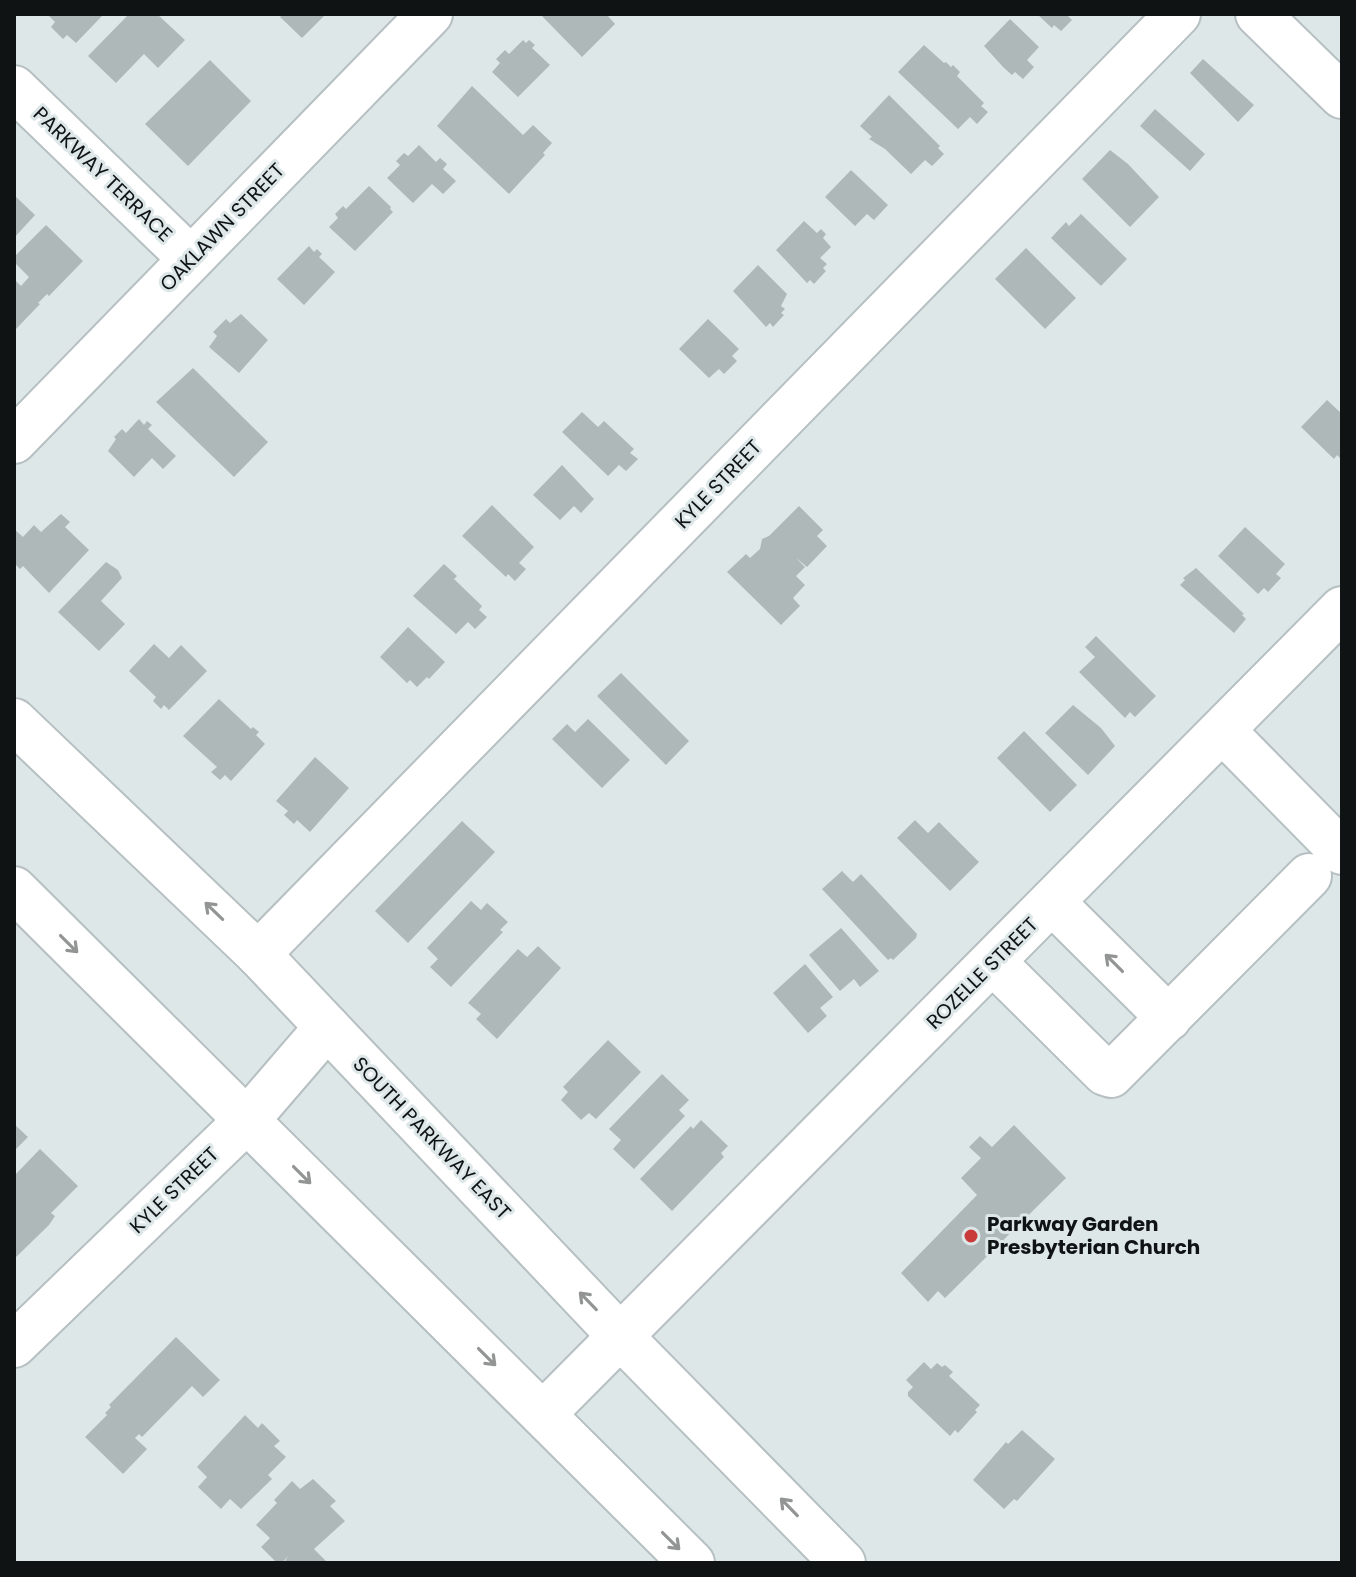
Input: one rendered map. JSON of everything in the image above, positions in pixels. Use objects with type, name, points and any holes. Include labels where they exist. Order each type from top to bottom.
[{"type":"street","name":"OAKLAWN STREET","points":[[14,441],[430,14]]},
{"type":"street","name":"KYLE STREET","points":[[258,954],[1178,14]]},
{"type":"street","points":[[1258,14],[1342,96]]},
{"type":"street","name":"PARKWAY TERRACE","points":[[14,88],[191,259]]},
{"type":"street","name":"ROZELLE STREET","points":[[544,1413],[1342,609]]},
{"type":"street","name":"SOUTH PARKWAY EAST","points":[[14,721],[258,954],[621,1337],[843,1563]]},
{"type":"street","points":[[993,962],[1105,1073],[1115,1073],[1326,864],[1222,730]]},
{"type":"street","points":[[14,889],[692,1563]]},
{"type":"street","points":[[1052,902],[1169,1018]]},
{"type":"street","name":"KYLE STREET","points":[[14,1345],[247,1120],[327,1027]]},
{"type":"building","points":[[47,14],[104,14],[76,43],[67,35],[63,39],[51,27],[55,22]]},
{"type":"building","points":[[129,14],[157,14],[185,40],[158,68],[144,54],[116,83],[88,56]]},
{"type":"building","points":[[283,14],[326,14],[302,38],[280,17]]},
{"type":"building","points":[[540,14],[611,14],[608,16],[615,24],[582,57]]},
{"type":"building","points":[[1037,14],[1066,14],[1072,20],[1061,31],[1054,25],[1052,28]]},
{"type":"building","points":[[1010,19],[1039,47],[1027,60],[1034,67],[1023,79],[1015,72],[1012,75],[984,46]]},
{"type":"building","points":[[523,40],[535,45],[532,48],[550,65],[518,97],[492,72],[500,63],[496,59],[505,50],[509,54]]},
{"type":"building","points":[[924,45],[944,63],[953,65],[960,72],[957,76],[984,103],[981,106],[988,112],[977,124],[970,117],[958,129],[898,72]]},
{"type":"building","points":[[1203,59],[1254,105],[1238,122],[1190,73]]},
{"type":"building","points":[[210,60],[251,101],[188,166],[145,124]]},
{"type":"building","points":[[472,86],[523,135],[533,125],[552,143],[509,194],[437,126]]},
{"type":"building","points":[[889,95],[940,146],[938,148],[944,154],[932,166],[925,160],[911,174],[885,149],[869,139],[872,137],[860,126]]},
{"type":"building","points":[[1155,109],[1205,154],[1190,171],[1140,126]]},
{"type":"building","points":[[419,145],[436,162],[440,158],[447,164],[443,169],[456,181],[443,194],[432,184],[413,203],[387,178],[400,165],[396,161],[404,153],[408,156]]},
{"type":"building","points":[[1110,150],[1159,197],[1130,227],[1082,179]]},
{"type":"building","points":[[851,170],[888,205],[874,220],[867,214],[855,226],[825,197]]},
{"type":"building","points":[[369,186],[393,212],[355,251],[329,227],[338,218],[335,214],[343,206],[346,209]]},
{"type":"building","points":[[14,195],[35,215],[14,238]]},
{"type":"building","points":[[1081,214],[1127,259],[1101,286],[1051,238],[1066,222],[1069,226]]},
{"type":"building","points":[[804,221],[817,233],[821,229],[826,234],[823,238],[831,247],[820,258],[827,264],[823,268],[826,271],[814,284],[810,280],[807,283],[776,250]]},
{"type":"building","points":[[46,225],[83,261],[38,303],[16,329],[14,279],[21,286],[29,277],[14,262],[14,257]]},
{"type":"building","points":[[309,246],[314,252],[317,249],[322,254],[319,257],[335,272],[304,305],[277,279]]},
{"type":"building","points":[[1026,248],[1076,298],[1045,329],[995,279]]},
{"type":"building","points":[[758,265],[787,294],[781,306],[785,309],[781,313],[784,315],[773,327],[770,323],[766,327],[733,291]]},
{"type":"building","points":[[241,314],[268,340],[239,373],[209,347],[217,336],[213,332],[226,319],[230,323]]},
{"type":"building","points":[[708,319],[739,349],[732,356],[737,361],[724,374],[719,369],[709,378],[679,349]]},
{"type":"building","points":[[193,368],[268,442],[234,477],[156,402]]},
{"type":"building","points":[[1327,400],[1342,414],[1342,460],[1337,455],[1334,459],[1301,427]]},
{"type":"building","points":[[582,412],[598,427],[604,421],[634,449],[630,453],[638,459],[626,471],[619,465],[608,476],[562,432]]},
{"type":"building","points":[[139,419],[144,425],[147,421],[152,425],[148,429],[176,456],[163,469],[152,458],[134,477],[108,451],[116,439],[114,437],[122,429],[126,433]]},
{"type":"building","points":[[562,465],[594,499],[581,513],[574,506],[560,520],[533,495]]},
{"type":"building","points":[[492,505],[534,547],[519,563],[526,569],[515,581],[508,574],[506,577],[462,536]]},
{"type":"building","points":[[799,506],[823,530],[817,536],[827,546],[807,567],[796,558],[805,567],[796,576],[805,585],[793,598],[800,606],[781,625],[727,572],[746,554],[750,558],[760,549],[762,539],[769,536]]},
{"type":"building","points":[[61,514],[70,522],[65,527],[89,550],[49,593],[23,566],[20,569],[14,563],[14,529],[23,537],[34,525],[41,532]]},
{"type":"building","points":[[1245,527],[1285,564],[1276,574],[1281,578],[1268,592],[1264,588],[1258,594],[1218,556]]},
{"type":"building","points":[[106,562],[118,570],[122,578],[101,601],[125,624],[99,651],[58,612]]},
{"type":"building","points":[[444,564],[457,576],[454,579],[482,606],[479,610],[487,617],[475,629],[468,622],[456,634],[413,596]]},
{"type":"building","points":[[1196,568],[1244,614],[1246,619],[1234,633],[1180,585],[1185,580],[1183,578]]},
{"type":"building","points":[[408,627],[445,662],[417,687],[410,680],[407,683],[380,657]]},
{"type":"building","points":[[1096,636],[1156,696],[1135,717],[1130,712],[1125,718],[1079,672],[1095,657],[1085,647]]},
{"type":"building","points":[[154,644],[169,658],[181,645],[207,671],[169,710],[164,705],[161,709],[153,701],[156,697],[129,671]]},
{"type":"building","points":[[621,673],[689,741],[666,765],[597,696]]},
{"type":"building","points":[[219,699],[251,729],[253,727],[259,732],[256,735],[265,744],[231,781],[225,775],[220,780],[211,772],[217,767],[183,736]]},
{"type":"building","points":[[1073,705],[1101,728],[1115,746],[1088,775],[1045,733]]},
{"type":"building","points":[[588,719],[630,760],[602,788],[552,739],[567,724],[575,732]]},
{"type":"building","points":[[1024,731],[1077,785],[1050,812],[997,758]]},
{"type":"building","points":[[315,757],[349,788],[310,832],[297,820],[294,824],[284,815],[288,811],[276,801]]},
{"type":"building","points":[[915,820],[928,833],[939,822],[979,862],[950,891],[897,838]]},
{"type":"building","points":[[462,821],[495,852],[408,943],[375,911]]},
{"type":"building","points":[[842,871],[853,882],[861,874],[917,934],[893,960],[888,960],[822,889]]},
{"type":"building","points":[[471,901],[481,910],[487,903],[508,922],[500,930],[503,932],[451,987],[430,967],[438,959],[427,948]]},
{"type":"building","points":[[841,928],[879,971],[860,987],[854,979],[840,991],[809,955]]},
{"type":"building","points":[[538,946],[561,968],[497,1039],[476,1019],[481,1014],[468,1003],[518,949],[527,957]]},
{"type":"building","points":[[805,964],[833,997],[820,1008],[827,1016],[808,1033],[773,993]]},
{"type":"building","points":[[608,1040],[641,1072],[596,1119],[589,1113],[581,1120],[561,1100],[568,1092],[563,1087]]},
{"type":"building","points":[[662,1074],[689,1100],[679,1110],[685,1116],[634,1169],[613,1149],[621,1140],[609,1129]]},
{"type":"building","points":[[701,1120],[728,1146],[721,1153],[724,1157],[672,1211],[640,1179],[691,1126],[693,1129]]},
{"type":"building","points":[[14,1124],[28,1137],[14,1151]]},
{"type":"building","name":"Parkway Garden Presbyterian Church","points":[[1014,1125],[1066,1178],[945,1298],[938,1291],[928,1302],[901,1273],[977,1195],[961,1178],[981,1158],[969,1147],[980,1136],[992,1147]]},
{"type":"building","points":[[40,1149],[78,1186],[51,1213],[55,1216],[49,1225],[14,1259],[14,1176]]},
{"type":"building","points":[[176,1337],[220,1380],[203,1397],[192,1386],[142,1437],[139,1434],[135,1438],[147,1449],[123,1474],[85,1437],[107,1415],[109,1405]]},
{"type":"building","points":[[924,1362],[931,1369],[937,1363],[942,1367],[945,1365],[953,1372],[949,1376],[980,1405],[958,1433],[955,1430],[950,1436],[908,1396],[913,1387],[906,1380]]},
{"type":"building","points":[[245,1415],[258,1428],[262,1423],[280,1441],[274,1446],[286,1457],[268,1475],[272,1479],[241,1509],[230,1499],[221,1509],[198,1487],[207,1477],[197,1467]]},
{"type":"building","points":[[1022,1430],[1055,1459],[1017,1501],[1014,1499],[1004,1509],[973,1480],[1006,1442],[1008,1444]]},
{"type":"building","points":[[313,1479],[336,1501],[330,1506],[345,1521],[314,1549],[328,1563],[284,1563],[288,1556],[282,1563],[277,1563],[261,1547],[270,1538],[256,1525],[292,1481],[300,1489]]},
{"type":"place","name":"Parkway Garden Presbyterian Church","points":[[971,1236]]}]
